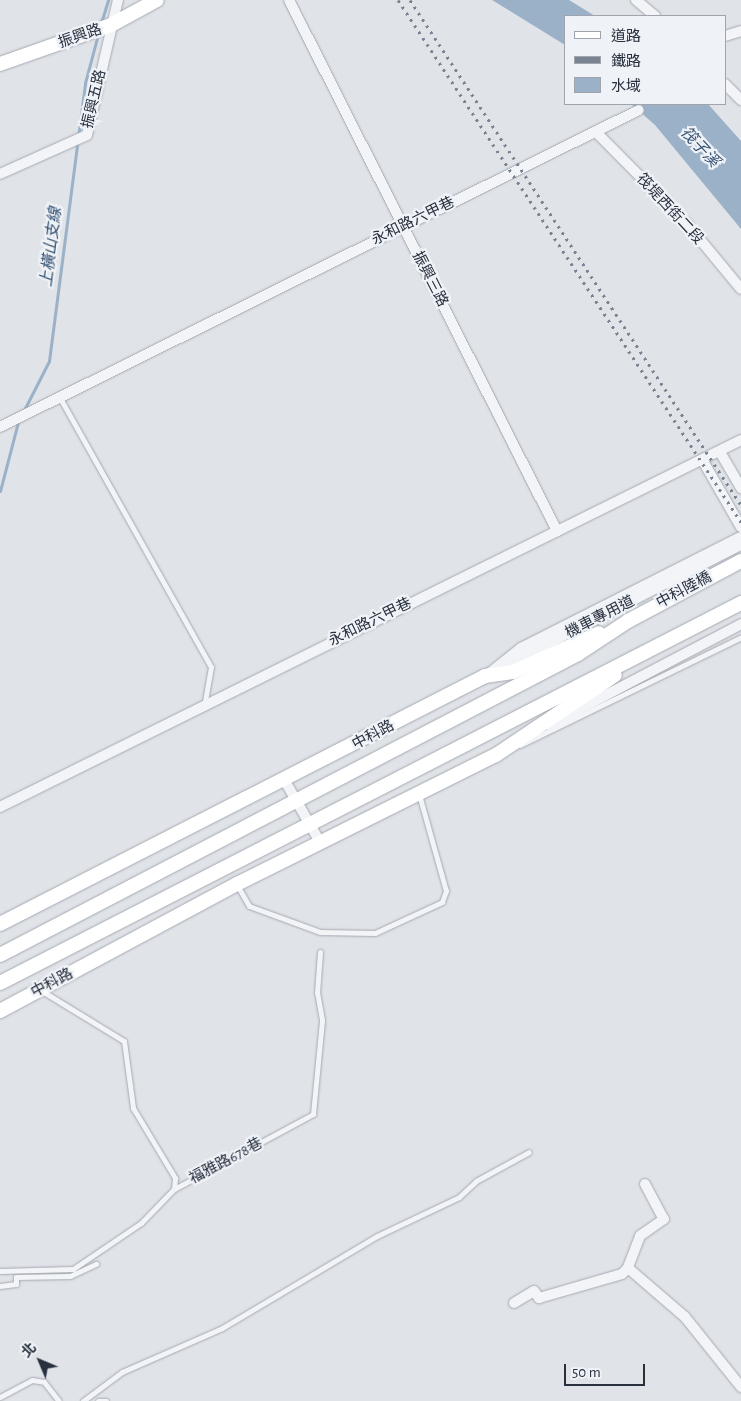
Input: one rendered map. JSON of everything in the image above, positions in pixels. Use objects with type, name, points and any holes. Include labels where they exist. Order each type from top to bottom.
[{"type":"street","name":"振興五路","points":[[0,174],[87,135],[118,0]]},
{"type":"street","name":"振興路","points":[[0,64],[111,25],[157,0]]},
{"type":"street","name":"振興三路","points":[[289,0],[557,531]]},
{"type":"street","points":[[636,0],[653,15]]},
{"type":"street","points":[[726,36],[741,31]]},
{"type":"street","points":[[726,85],[741,100]]},
{"type":"street","name":"永和路六甲巷","points":[[0,427],[596,132],[642,107]]},
{"type":"street","name":"筏堤西街二段","points":[[596,132],[688,224],[741,289]]},
{"type":"street","name":"永和路六甲巷","points":[[0,808],[204,705],[703,461],[741,440]]},
{"type":"street","points":[[720,452],[741,488]]},
{"type":"street","points":[[703,461],[741,527]]},
{"type":"street","name":"中科路","points":[[0,924],[285,781],[485,676],[521,648],[741,537]]},
{"type":"street","name":"機車專用道","points":[[485,676],[741,545]]},
{"type":"street","name":"中科陸橋","points":[[628,621],[741,560]]},
{"type":"street","points":[[648,651],[741,602]]},
{"type":"street","points":[[485,676],[513,672],[628,621]]},
{"type":"street","name":"中科路","points":[[0,955],[295,799],[578,654],[628,621]]},
{"type":"street","points":[[533,734],[741,624]]},
{"type":"street","name":"中科路","points":[[0,1011],[237,884],[450,774],[496,755],[533,734],[648,651]]},
{"type":"street","name":"中科路","points":[[0,983],[648,651]]},
{"type":"street","points":[[285,781],[320,842]]},
{"type":"street","points":[[514,1303],[534,1292],[539,1298],[622,1274],[628,1268],[640,1236],[664,1219],[645,1184]]},
{"type":"street","points":[[628,1268],[685,1317],[741,1387]]},
{"type":"lane","points":[[60,397],[211,667],[204,705]]},
{"type":"lane","points":[[496,755],[584,717],[741,637]]},
{"type":"lane","points":[[237,884],[248,906],[320,932],[375,933],[442,902],[446,891],[418,791]]},
{"type":"lane","name":"福雅路678巷","points":[[0,1272],[73,1269],[141,1223],[174,1189],[313,1114],[322,1020],[317,993],[320,952]]},
{"type":"lane","points":[[39,989],[124,1041],[133,1108],[174,1178],[174,1189]]},
{"type":"lane","points":[[83,1401],[122,1372],[222,1328],[377,1236],[459,1197],[476,1180],[529,1152]]},
{"type":"lane","points":[[0,1286],[16,1284],[16,1277],[70,1276],[96,1264]]},
{"type":"lane","points":[[0,1397],[32,1380],[44,1382],[58,1401]]},
{"type":"lane","points":[[98,1401],[106,1401]]},
{"type":"water","points":[[492,0],[569,0],[593,15],[564,15],[564,44]]},
{"type":"water","name":"筏子溪","points":[[632,105],[709,105],[741,141],[741,229],[655,125]]},
{"type":"waterway","name":"上橫山支線","points":[[101,23],[108,0]]},
{"type":"waterway","name":"上橫山支線","points":[[23,412],[49,361],[85,83],[98,34]]},
{"type":"waterway","name":"上橫山支線","points":[[0,491],[18,422]]},
{"type":"railway","points":[[398,0],[741,522]]},
{"type":"railway","points":[[410,0],[741,505]]}]
